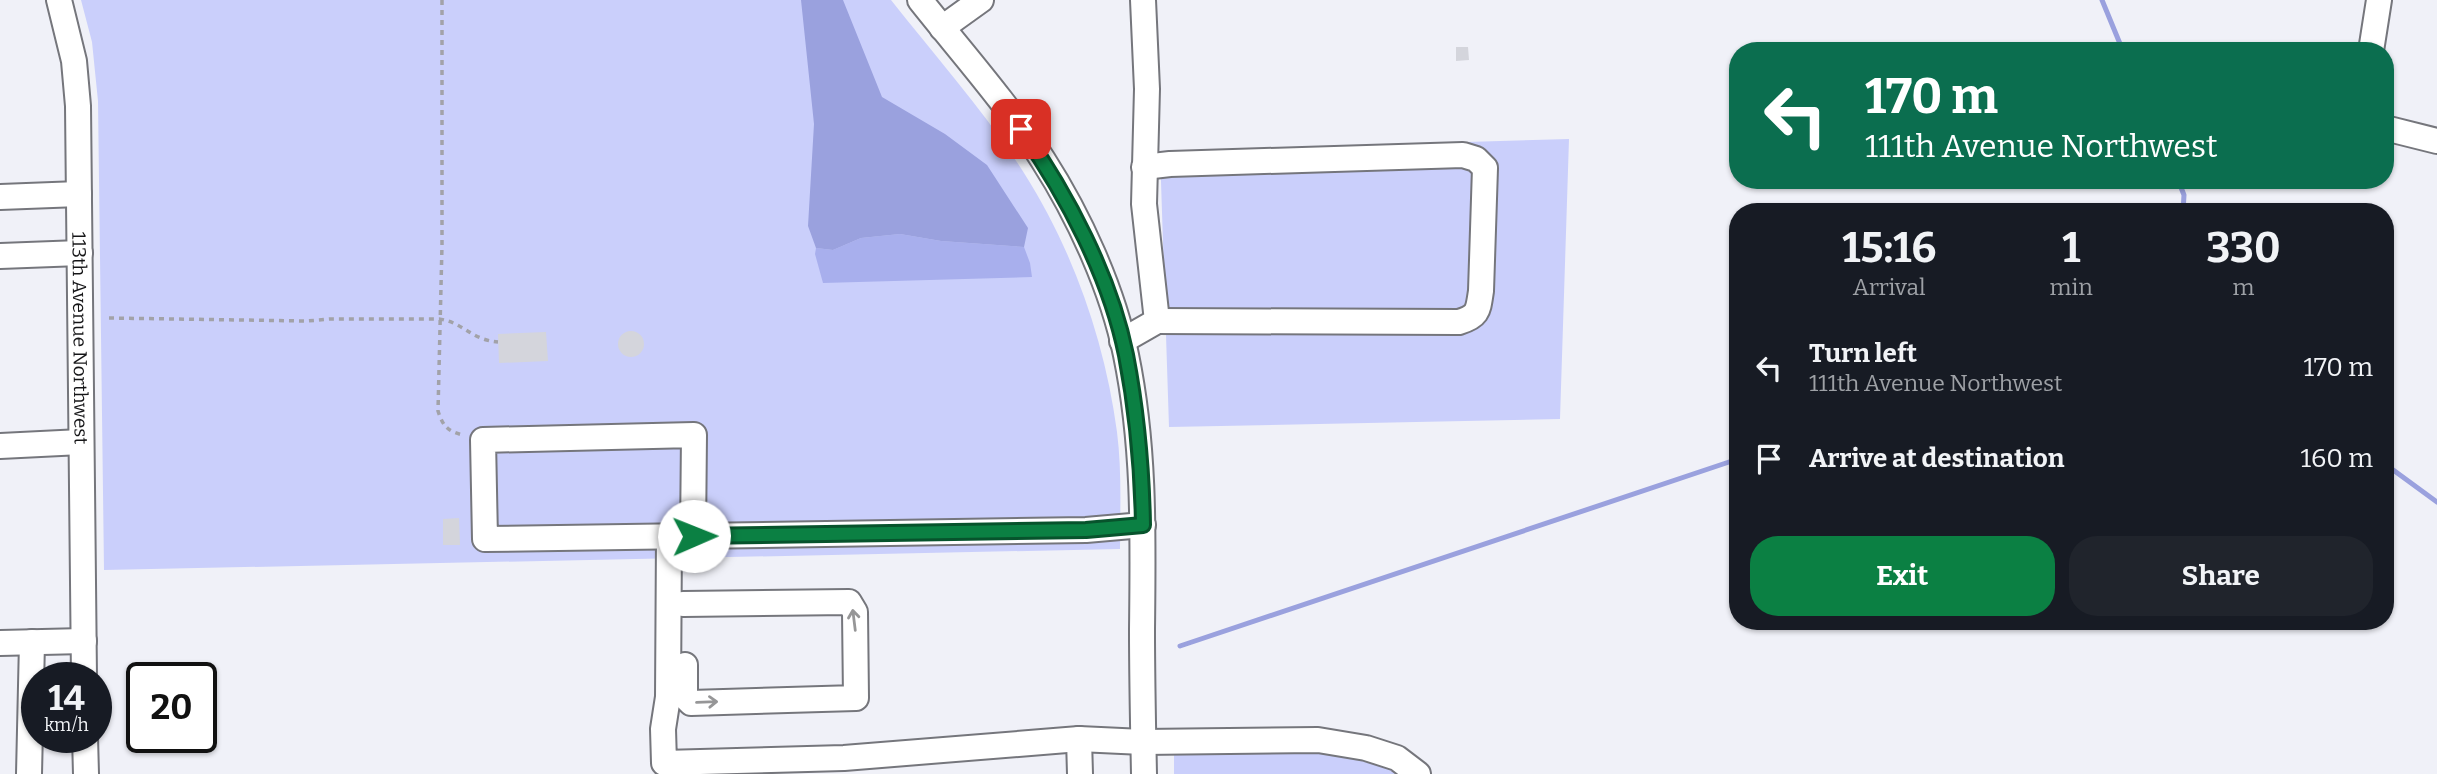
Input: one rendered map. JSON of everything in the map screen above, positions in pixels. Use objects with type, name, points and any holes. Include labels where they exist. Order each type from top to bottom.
[{"type":"street","name":"113th Avenue Northwest","points":[[59,0],[74,61],[78,106],[84,662]]},
{"type":"street","points":[[920,0],[1010,113],[1050,171],[1093,257],[1112,306],[1135,404],[1140,450],[1143,525],[1143,774]]},
{"type":"street","points":[[942,28],[981,0]]},
{"type":"street","points":[[1143,0],[1147,89],[1144,204],[1157,321]]},
{"type":"street","points":[[2372,42],[2379,0]]},
{"type":"street","points":[[2394,130],[2437,141]]},
{"type":"street","points":[[1122,341],[1157,321],[1459,322],[1471,318],[1478,310],[1481,291],[1485,168],[1476,159],[1463,155],[1170,163],[1144,167]]},
{"type":"street","points":[[0,197],[79,194]]},
{"type":"street","points":[[0,256],[80,253]]},
{"type":"street","points":[[694,536],[694,435],[483,440],[485,539],[669,537],[1086,530],[1143,525]]},
{"type":"street","points":[[0,446],[81,442]]},
{"type":"street","points":[[669,537],[668,697],[663,729],[664,763],[705,768],[1079,739],[1143,742],[1318,740],[1366,748],[1397,758],[1418,774]]},
{"type":"street","points":[[668,565],[683,584],[683,604],[685,697],[691,703],[856,698],[855,612],[849,602],[683,604]]},
{"type":"street","points":[[0,643],[84,641]]},
{"type":"street","points":[[29,774],[32,642]]},
{"type":"street","points":[[1079,739],[1080,774]]},
{"type":"street","points":[[85,753],[86,774]]},
{"type":"path","points":[[442,0],[442,218],[438,411],[442,424],[450,432],[483,440]]},
{"type":"path","points":[[109,318],[307,321],[439,318],[452,320],[476,337],[498,342]]},
{"type":"shaded area","points":[[81,0],[891,0],[1009,150],[1042,203],[1072,265],[1095,330],[1112,398],[1120,461],[1120,549],[104,570],[98,101],[92,42]]},
{"type":"shaded area","points":[[801,0],[843,0],[882,97],[945,134],[987,165],[1028,228],[1024,247],[941,241],[900,234],[861,238],[833,250],[816,248],[808,226],[814,124]]},
{"type":"shaded area","points":[[1569,139],[1560,419],[1169,427],[1160,151]]},
{"type":"shaded area","points":[[900,234],[941,241],[1024,247],[1032,277],[823,283],[815,254],[816,248],[833,250],[861,238]]},
{"type":"shaded area","points":[[1174,751],[1348,754],[1375,762],[1399,774],[1174,774]]},
{"type":"building","points":[[1456,47],[1468,47],[1469,60],[1456,61]]},
{"type":"building","points":[[631,331],[640,335],[644,344],[640,353],[631,357],[622,353],[618,344],[622,335]]},
{"type":"building","points":[[546,332],[548,361],[499,363],[498,334]]},
{"type":"building","points":[[459,518],[460,545],[443,545],[443,519]]},
{"type":"waterway","points":[[2102,0],[2119,42]]},
{"type":"waterway","points":[[2182,189],[2184,203]]},
{"type":"waterway","points":[[1180,646],[1729,462]]},
{"type":"waterway","points":[[2394,471],[2437,502]]},
{"type":"route","points":[[694,536],[1086,530],[1143,525],[1141,461],[1135,404],[1112,306],[1068,204],[1044,160],[1021,129]]}]
